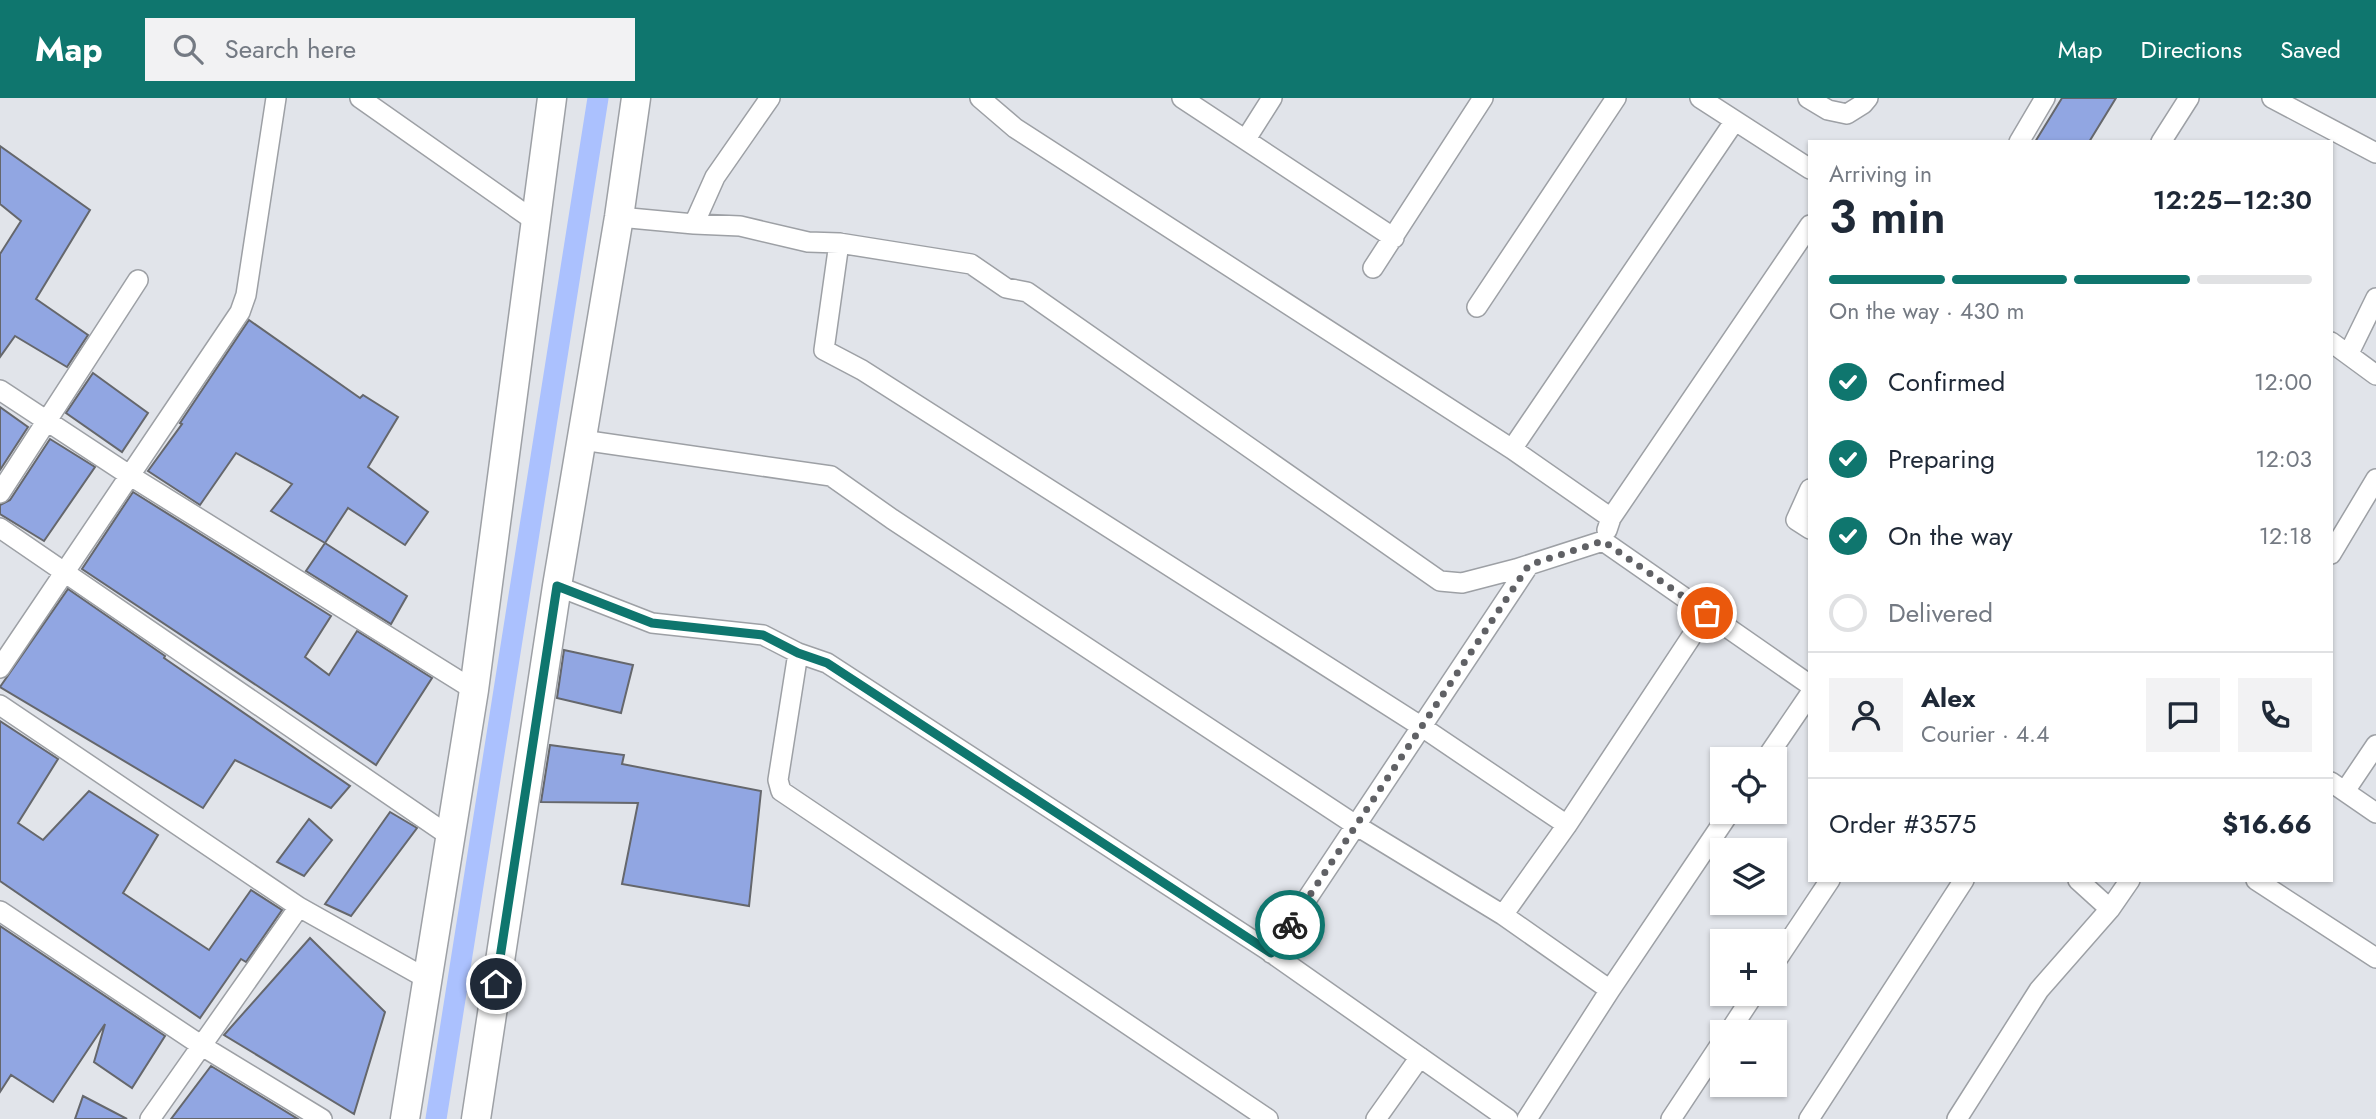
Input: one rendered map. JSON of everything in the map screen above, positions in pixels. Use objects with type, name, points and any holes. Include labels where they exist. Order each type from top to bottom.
[{"type":"main road","points":[[405,1119],[474,690],[552,98]]},
{"type":"main road","points":[[476,1119],[557,586],[619,217],[636,98]]},
{"type":"street","points":[[0,668],[240,312],[246,295],[276,98]]},
{"type":"street","points":[[360,98],[535,220]]},
{"type":"street","points":[[694,224],[715,177],[770,98]]},
{"type":"street","points":[[980,98],[1015,128],[1512,449],[1611,518]]},
{"type":"street","points":[[1182,98],[1394,238]]},
{"type":"street","points":[[1246,139],[1272,98]]},
{"type":"street","points":[[1373,268],[1482,98]]},
{"type":"street","points":[[1477,307],[1616,98]]},
{"type":"street","points":[[1700,98],[1808,169]]},
{"type":"street","points":[[1808,98],[1832,104],[1847,114],[1868,98]]},
{"type":"street","points":[[2020,140],[2045,98]]},
{"type":"street","points":[[2162,140],[2189,98]]},
{"type":"street","points":[[2272,98],[2376,153]]},
{"type":"street","points":[[1512,449],[1734,122]]},
{"type":"street","points":[[619,217],[740,226],[808,242],[839,243],[971,264],[1006,288],[1027,292],[1440,581],[1462,583],[1603,541]]},
{"type":"street","points":[[1603,541],[1611,518],[1808,228]]},
{"type":"street","points":[[839,243],[824,350],[862,370],[1422,727],[1566,825]]},
{"type":"street","points":[[0,493],[138,280]]},
{"type":"street","points":[[2349,353],[2376,298]]},
{"type":"street","points":[[2333,343],[2376,375]]},
{"type":"street","points":[[0,390],[129,475],[474,690]]},
{"type":"street","points":[[582,440],[831,476],[1357,826],[1503,915],[1610,990]]},
{"type":"street","points":[[2333,551],[2376,479]]},
{"type":"street","points":[[1808,493],[1796,520],[1808,528]]},
{"type":"street","points":[[0,528],[451,837]]},
{"type":"street","points":[[1603,541],[1808,684]]},
{"type":"street","points":[[1271,953],[1529,565]]},
{"type":"street","points":[[557,586],[652,623],[763,635],[798,653],[827,663],[1271,953],[1508,1119]]},
{"type":"street","points":[[1503,915],[1707,613]]},
{"type":"street","points":[[798,653],[778,780],[780,792],[1268,1119]]},
{"type":"street","points":[[1774,747],[1808,697]]},
{"type":"street","points":[[0,705],[299,907],[429,980]]},
{"type":"street","points":[[2376,745],[2338,787],[2376,813]]},
{"type":"street","points":[[1527,1119],[1722,824]]},
{"type":"street","points":[[1787,944],[1829,882]]},
{"type":"street","points":[[1809,1119],[1963,882]]},
{"type":"street","points":[[2080,882],[2110,909]]},
{"type":"street","points":[[1957,1119],[2039,990],[2110,909],[2129,882]]},
{"type":"street","points":[[2259,882],[2376,958]]},
{"type":"street","points":[[150,1119],[299,907]]},
{"type":"street","points":[[0,911],[202,1046],[322,1119]]},
{"type":"street","points":[[1376,1119],[1420,1057]]},
{"type":"street","points":[[1671,1119],[1710,1060]]},
{"type":"building","points":[[2062,98],[2116,98],[2090,140],[2036,140]]},
{"type":"building","points":[[0,146],[90,210],[36,299],[88,335],[67,367],[15,336],[0,357],[0,254],[21,221],[0,204]]},
{"type":"building","points":[[249,320],[360,398],[363,395],[398,417],[368,467],[428,512],[405,545],[348,508],[325,543],[271,511],[292,484],[236,453],[200,505],[148,471],[182,424],[180,423]]},
{"type":"building","points":[[93,373],[148,413],[122,452],[66,413]]},
{"type":"building","points":[[0,407],[28,427],[0,470]]},
{"type":"building","points":[[50,439],[95,467],[44,541],[0,514],[0,505],[10,500]]},
{"type":"building","points":[[133,492],[331,616],[305,657],[329,675],[357,631],[432,678],[376,765],[82,569]]},
{"type":"building","points":[[325,543],[407,596],[391,624],[306,571]]},
{"type":"building","points":[[68,589],[350,786],[331,808],[235,760],[203,808],[0,687]]},
{"type":"building","points":[[564,650],[633,665],[621,713],[557,698]]},
{"type":"building","points":[[0,721],[58,759],[18,823],[43,840],[89,791],[158,835],[123,893],[209,950],[251,890],[282,910],[246,962],[241,959],[200,1018],[0,881]]},
{"type":"building","points":[[550,745],[624,755],[622,764],[761,791],[749,906],[622,884],[638,803],[541,802]]},
{"type":"building","points":[[390,812],[417,828],[351,916],[325,904]]},
{"type":"building","points":[[309,819],[332,840],[304,876],[277,862]]},
{"type":"building","points":[[0,926],[165,1036],[132,1088],[94,1062],[105,1024],[53,1102],[11,1075],[0,1092]]},
{"type":"building","points":[[310,938],[385,1012],[354,1114],[224,1035]]},
{"type":"building","points":[[211,1066],[298,1119],[171,1119]]},
{"type":"building","points":[[83,1096],[127,1119],[75,1119]]},
{"type":"waterway","points":[[436,1119],[598,98]]},
{"type":"way so far","points":[[1290,925],[1529,565],[1603,541],[1707,613]]},
{"type":"route","points":[[496,984],[557,586],[652,623],[763,635],[798,653],[827,663],[1271,953],[1290,925]]}]
